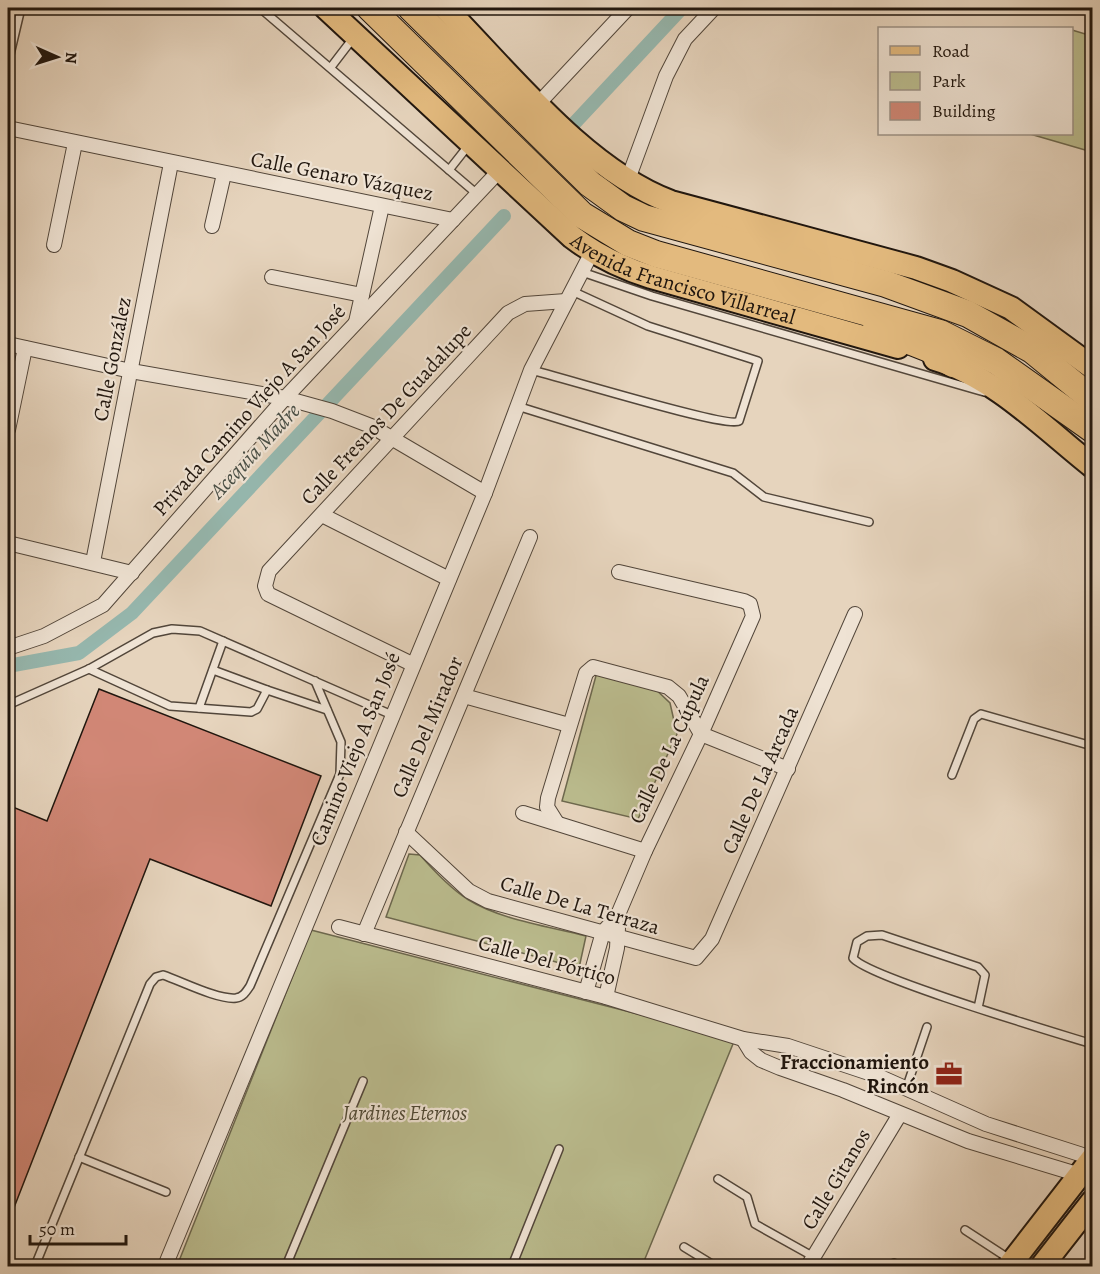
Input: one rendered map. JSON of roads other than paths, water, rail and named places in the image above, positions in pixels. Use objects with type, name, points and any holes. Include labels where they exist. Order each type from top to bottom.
[{"type":"highway","name":"Avenida Francisco Villarreal","points":[[370,8],[582,215],[628,243],[656,254],[744,276],[940,333],[996,361],[1092,429]]},
{"type":"highway","name":"Avenida Francisco Villarreal","points":[[411,8],[590,184],[623,208],[671,226],[921,295],[968,314],[1032,350],[1092,399]]},
{"type":"highway","points":[[744,276],[930,349],[953,364]]},
{"type":"main road","name":"Avenida Francisco Villarreal","points":[[326,8],[572,237],[587,262],[626,269],[953,364],[1009,399],[1092,465]]},
{"type":"main road","points":[[445,8],[589,154],[644,192],[671,202],[876,257],[952,281],[1011,308],[1092,367]]},
{"type":"main road","points":[[1011,1264],[1088,1164]]},
{"type":"main road","points":[[1042,1266],[1088,1211]]},
{"type":"street","points":[[538,104],[628,8]]},
{"type":"street","points":[[627,182],[666,76],[685,39],[714,8]]},
{"type":"street","name":"Calle Genaro Vázquez","points":[[8,128],[453,220]]},
{"type":"street","points":[[54,245],[75,143]]},
{"type":"street","name":"Calle González","points":[[93,562],[171,163]]},
{"type":"street","name":"Privada Camino Viejo A San José","points":[[8,648],[44,636],[103,605],[285,398],[501,169]]},
{"type":"street","name":"Calle Genaro Vázquez","points":[[212,226],[224,174]]},
{"type":"street","points":[[355,324],[382,206]]},
{"type":"street","name":"Camino Viejo A San José","points":[[165,1266],[412,664],[485,493],[531,370],[587,262]]},
{"type":"street","points":[[272,277],[362,295]]},
{"type":"street","name":"Calle Fresnos De Guadalupe","points":[[412,664],[268,594],[265,586],[269,571],[508,313],[525,304],[569,296]]},
{"type":"street","points":[[8,344],[131,371],[285,398],[332,411],[371,426],[485,493]]},
{"type":"street","points":[[8,430],[25,348]]},
{"type":"street","points":[[322,515],[449,579]]},
{"type":"street","name":"Calle Del Mirador","points":[[364,934],[530,537]]},
{"type":"street","points":[[8,543],[132,573]]},
{"type":"street","name":"Calle De La Cúpula","points":[[586,992],[603,932],[617,917],[753,616],[750,604],[744,601],[619,572]]},
{"type":"street","name":"Calle De La Arcada","points":[[696,958],[712,939],[855,614]]},
{"type":"street","points":[[557,823],[548,807],[548,798],[586,673],[598,666],[668,687],[679,696],[701,734],[788,769]]},
{"type":"street","points":[[464,696],[569,725]]},
{"type":"street","points":[[523,813],[645,851]]},
{"type":"street","name":"Calle De La Terraza","points":[[406,832],[469,891],[488,901],[506,908],[619,936],[687,958],[696,958]]},
{"type":"street","name":"Calle De La Cúpula","points":[[606,997],[619,936],[617,917]]},
{"type":"street","name":"Calle Del Pórtico","points":[[339,927],[606,997],[743,1039],[788,1046],[906,1089],[986,1124],[1088,1164]]},
{"type":"street","points":[[743,1039],[751,1052],[761,1060],[843,1089],[968,1141],[1088,1164]]},
{"type":"street","name":"Calle Gitanos","points":[[811,1262],[900,1114]]},
{"type":"street","points":[[1053,1266],[1060,1243]]},
{"type":"lane","points":[[8,63],[21,8]]},
{"type":"lane","points":[[260,8],[477,194]]},
{"type":"lane","points":[[331,67],[356,35]]},
{"type":"lane","points":[[449,170],[471,142]]},
{"type":"lane","points":[[587,262],[652,296],[1009,399]]},
{"type":"lane","points":[[531,370],[701,416],[730,423],[739,421],[758,361],[648,326],[569,296]]},
{"type":"lane","points":[[517,406],[734,473],[764,497],[868,522]]},
{"type":"lane","points":[[8,705],[89,669],[153,633],[184,629],[200,631],[392,715]]},
{"type":"lane","points":[[199,708],[223,641]]},
{"type":"lane","points":[[89,669],[170,706],[251,712],[257,709],[267,690]]},
{"type":"lane","points":[[213,670],[327,710]]},
{"type":"lane","points":[[35,1266],[145,994],[156,977],[164,975],[235,998],[244,995],[250,986],[340,774],[340,742],[315,681]]},
{"type":"lane","points":[[952,774],[974,719],[981,714],[1092,746]]},
{"type":"lane","points":[[978,1008],[986,983],[986,975],[978,967],[882,935],[867,936],[857,942],[853,958],[870,970],[978,1008],[1092,1044]]},
{"type":"lane","points":[[906,1089],[927,1027]]},
{"type":"lane","points":[[286,1266],[363,1081]]},
{"type":"lane","points":[[512,1266],[559,1149]]},
{"type":"lane","points":[[79,1157],[166,1192]]},
{"type":"lane","points":[[718,1179],[747,1197],[755,1224],[811,1262]]},
{"type":"lane","points":[[965,1230],[1011,1264]]},
{"type":"lane","points":[[684,1246],[715,1266]]},
{"type":"waterway","name":"Acequia Madre","points":[[569,129],[682,8]]},
{"type":"waterway","name":"Acequia Madre","points":[[8,666],[79,653],[132,613],[504,216]]},
{"type":"place","name":"Fraccionamiento Rincón","points":[[949,1074]]},
{"type":"park label","name":"Jardines Eternos","points":[[405,1113]]}]
